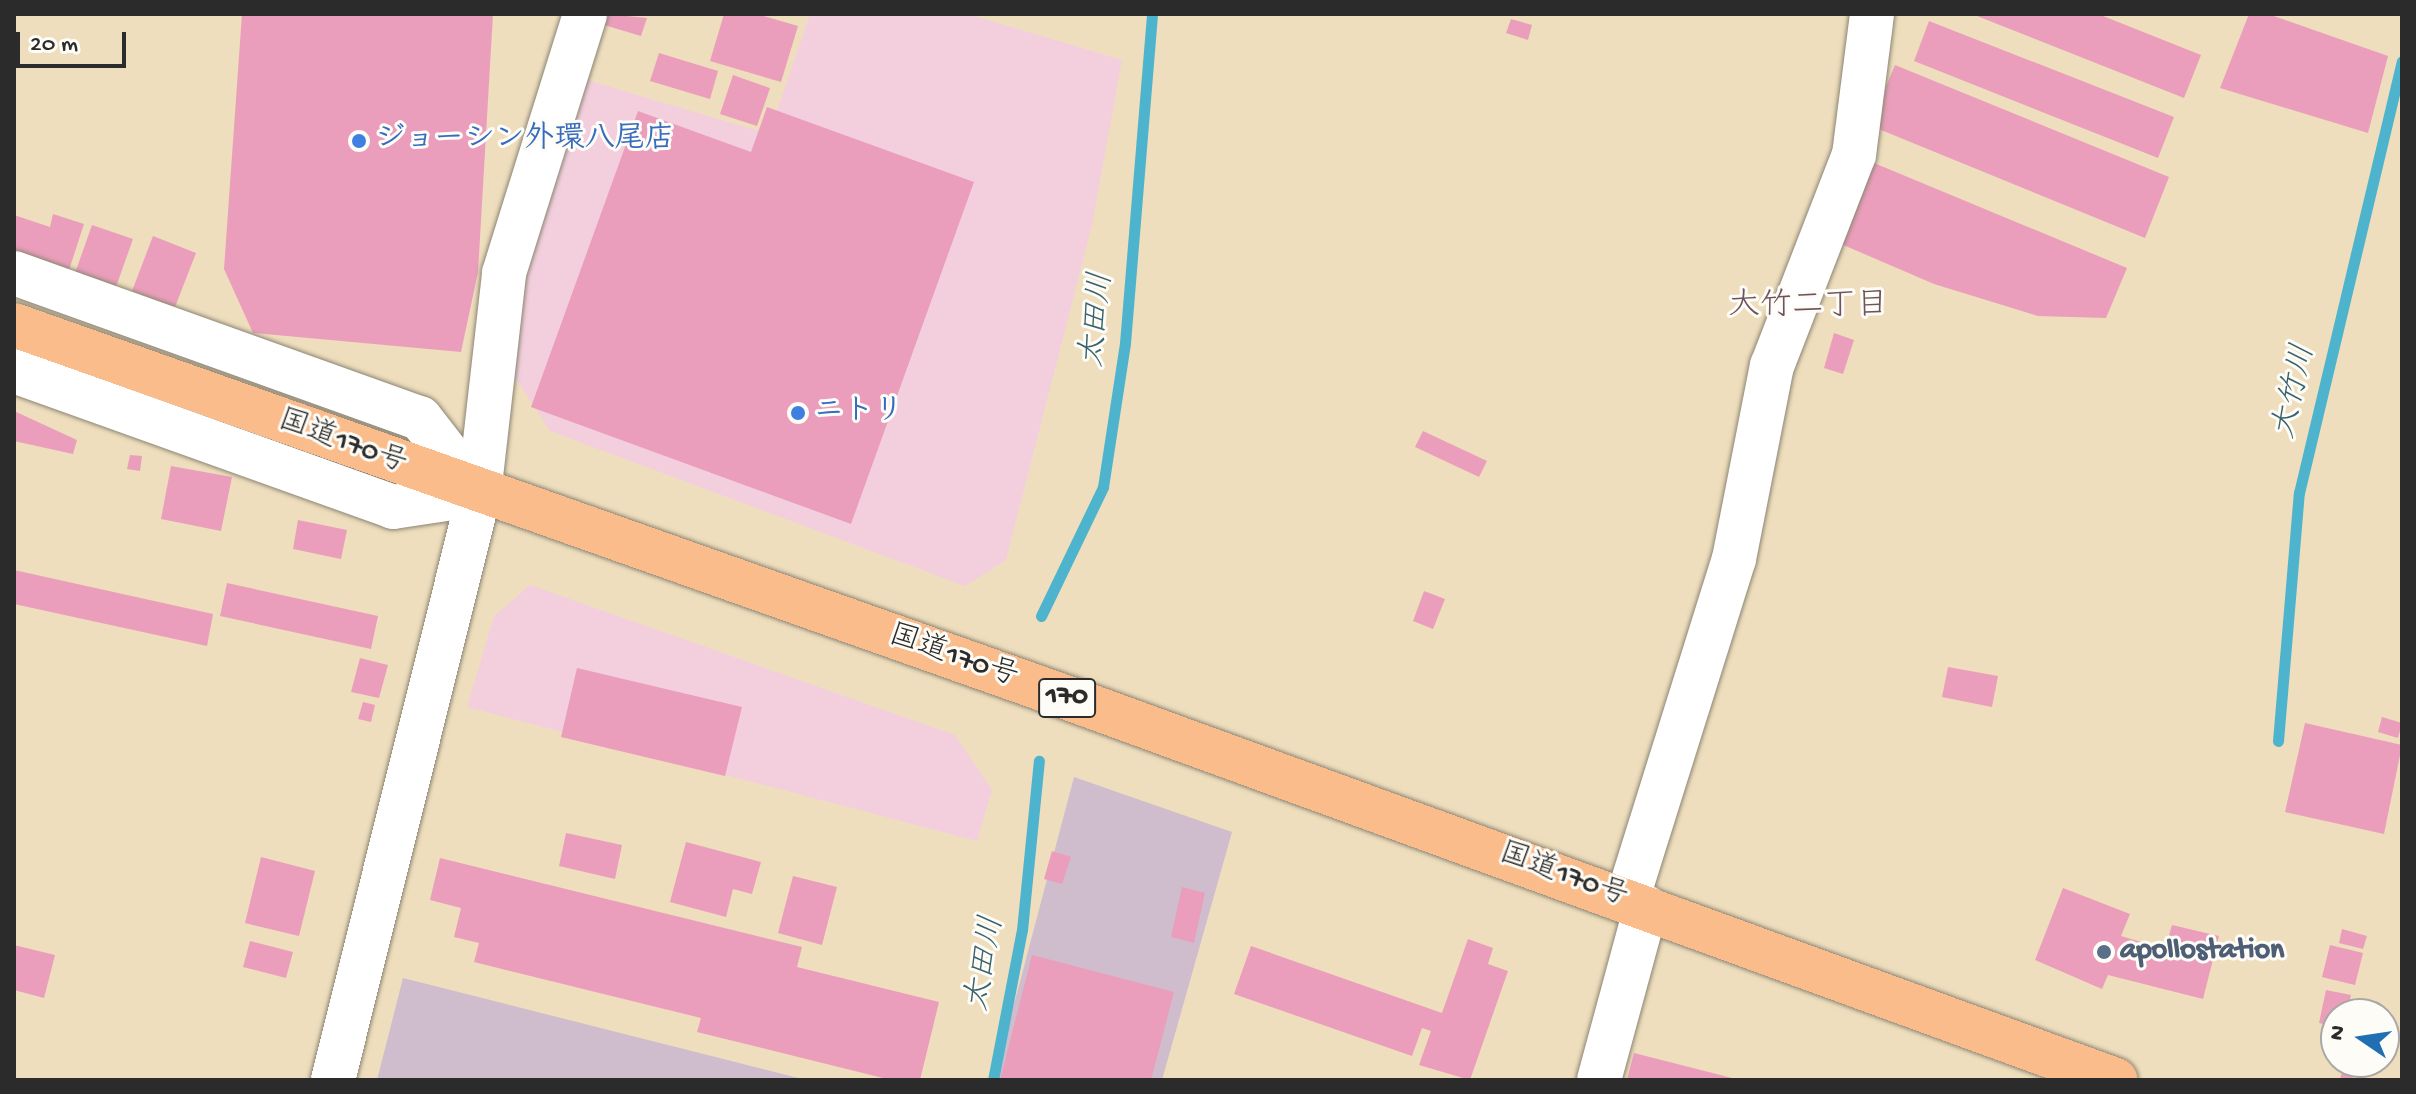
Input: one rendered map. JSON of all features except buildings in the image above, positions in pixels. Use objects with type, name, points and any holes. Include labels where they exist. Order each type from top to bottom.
[{"type":"highway","name":"国道170号","points":[[14,325],[479,494],[1637,903],[2116,1080]]},
{"type":"street","points":[[333,1080],[479,494],[504,273],[585,14]]},
{"type":"street","points":[[1599,1080],[1637,903],[1734,559],[1772,366],[1854,155],[1872,14]]},
{"type":"street","points":[[14,273],[420,418],[479,494]]},
{"type":"street","points":[[14,371],[393,507],[479,494]]},
{"type":"shaded area","points":[[810,14],[968,14],[1122,60],[1092,225],[1006,560],[965,586],[550,431],[511,371],[521,280],[587,80],[769,134]]},
{"type":"shaded area","points":[[530,585],[955,735],[992,790],[977,841],[467,707],[494,616]]},
{"type":"shaded area","points":[[1074,777],[1232,832],[1162,1080],[994,1080]]},
{"type":"shaded area","points":[[403,978],[806,1080],[377,1080]]},
{"type":"waterway","name":"太田川","points":[[1041,616],[1103,487],[1125,343],[1152,14]]},
{"type":"waterway","name":"大竹川","points":[[2278,741],[2299,493],[2402,61]]},
{"type":"waterway","name":"太田川","points":[[993,1080],[1022,930],[1039,761]]},
{"type":"place","name":"ジョーシン外環八尾店","points":[[359,141]]},
{"type":"place","name":"ニトリ","points":[[798,413]]},
{"type":"place","name":"apollostation","points":[[2104,952]]},
{"type":"district","name":"大竹二丁目","points":[[1808,307]]}]
